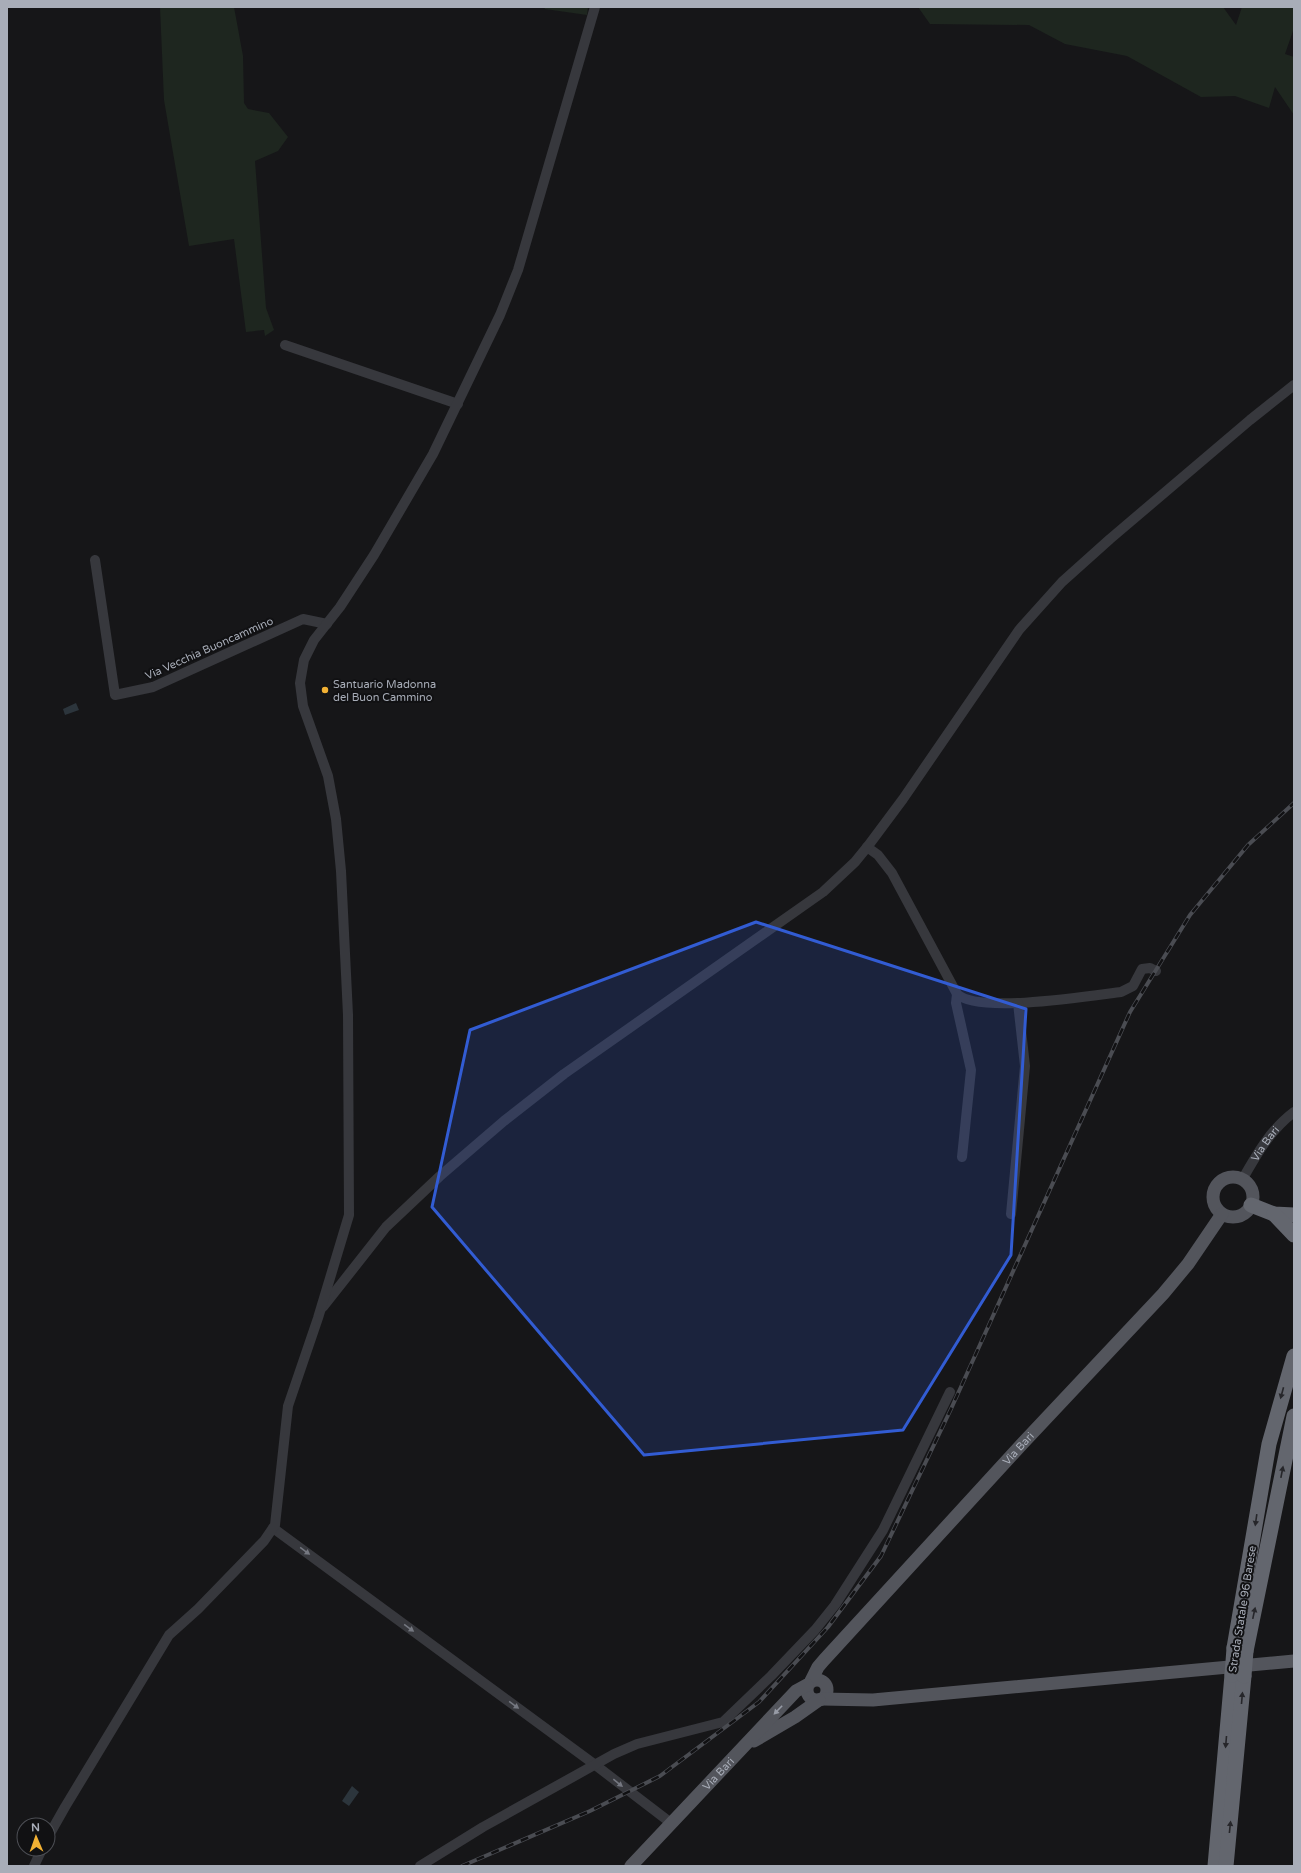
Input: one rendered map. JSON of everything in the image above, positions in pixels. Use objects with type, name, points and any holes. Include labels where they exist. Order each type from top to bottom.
[{"type":"highway","points":[[1251,1205],[1274,1214],[1294,1215]]},
{"type":"highway","points":[[1274,1214],[1294,1235]]},
{"type":"highway","name":"Strada Statale 96 Barese","points":[[1226,1866],[1240,1650],[1269,1444],[1294,1356]]},
{"type":"highway","name":"Strada Statale 96 Barese","points":[[1240,1650],[1294,1416]]},
{"type":"highway","points":[[1287,1448],[1294,1429]]},
{"type":"highway","name":"Strada Statale 96 Barese","points":[[1215,1866],[1238,1676]]},
{"type":"main road","points":[[1237,1178],[1242,1180],[1250,1188],[1252,1194],[1251,1205],[1244,1214],[1238,1216],[1233,1217],[1222,1214],[1217,1209],[1213,1198],[1216,1187],[1225,1179],[1237,1178]]},
{"type":"main road","name":"Via Bari","points":[[631,1866],[796,1691],[810,1683],[818,1667],[1022,1444],[1163,1294],[1188,1264],[1222,1214]]},
{"type":"main road","points":[[744,1747],[795,1717],[823,1692],[831,1654]]},
{"type":"main road","points":[[823,1692],[820,1680],[810,1683],[808,1695],[812,1699],[823,1692],[855,1700],[873,1700],[1294,1661]]},
{"type":"street","points":[[56,1823],[169,1635],[198,1609],[264,1541],[275,1525],[288,1406],[320,1312],[349,1215],[348,1014],[341,871],[336,819],[328,776],[303,706],[300,683],[304,660],[314,640],[327,624],[374,555],[433,454],[500,315],[518,270],[595,7]]},
{"type":"street","points":[[285,344],[458,404]]},
{"type":"street","points":[[320,1312],[386,1227],[440,1176],[498,1126],[564,1074],[823,892],[855,862],[903,799],[1019,630],[1062,582],[1110,538],[1250,420],[1294,386]]},
{"type":"street","name":"Via Vecchia Buoncammino","points":[[95,560],[115,695],[153,687],[304,619],[327,624]]},
{"type":"street","points":[[867,847],[878,854],[892,873],[960,998],[974,1002],[1018,1003],[1121,992],[1133,986],[1142,969],[1147,967],[1156,971]]},
{"type":"street","points":[[957,994],[956,1003],[971,1070],[962,1157]]},
{"type":"street","points":[[1011,1214],[1025,1066],[1018,1003]]},
{"type":"street","name":"Via Bari","points":[[1242,1180],[1264,1142],[1278,1125],[1294,1112]]},
{"type":"street","points":[[420,1866],[482,1827],[594,1764],[637,1744],[723,1722],[815,1630],[835,1605],[883,1530],[950,1392]]},
{"type":"street","points":[[273,1528],[594,1764],[671,1823]]},
{"type":"highlighted area","points":[[756,922],[1026,1009],[1011,1255],[903,1430],[644,1455],[432,1207],[470,1030]]},
{"type":"shaded area","points":[[160,7],[234,7],[243,56],[244,103],[248,109],[269,113],[288,137],[278,151],[255,161],[266,308],[274,330],[265,336],[264,330],[246,332],[234,239],[189,246],[164,100]]},
{"type":"shaded area","points":[[544,7],[588,7],[587,15],[545,9]]},
{"type":"shaded area","points":[[918,7],[1223,7],[1236,25],[1242,7],[1294,7],[1294,28],[1285,54],[1294,57],[1294,115],[1275,87],[1269,108],[1235,96],[1201,97],[1127,56],[1065,44],[1029,25],[930,24]]},
{"type":"shaded area","points":[[76,703],[79,710],[65,715],[63,709]]},
{"type":"shaded area","points":[[352,1786],[359,1792],[349,1806],[342,1801]]},
{"type":"railway","points":[[462,1866],[590,1811],[660,1776],[759,1702],[828,1627],[881,1556],[951,1409],[1130,1012],[1190,915],[1248,845],[1294,803]]},
{"type":"place","name":"Santuario Madonna del Buon Cammino","points":[[325,690]]}]
